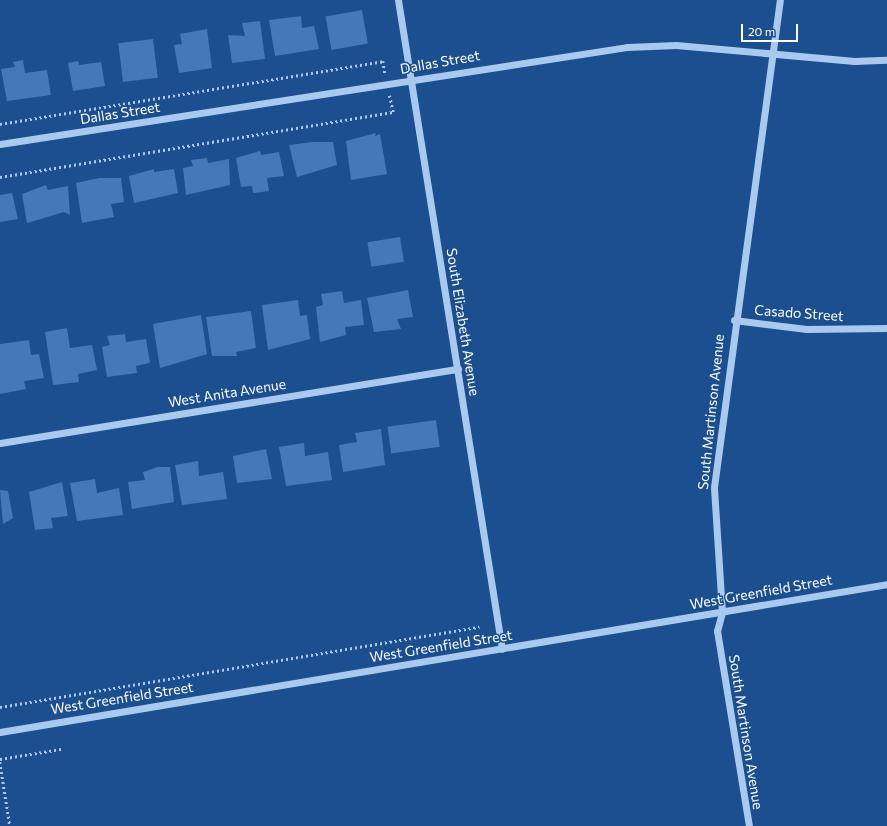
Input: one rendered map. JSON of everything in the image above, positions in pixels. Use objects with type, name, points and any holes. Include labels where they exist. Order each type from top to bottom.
[{"type":"street","name":"South Elizabeth Avenue","points":[[398,0],[502,649]]},
{"type":"street","name":"South Martinson Avenue","points":[[749,826],[717,631],[722,612],[714,487],[734,320],[780,0]]},
{"type":"street","name":"Dallas Street","points":[[0,144],[627,47],[676,45],[854,61],[887,60]]},
{"type":"street","name":"Casado Street","points":[[734,320],[806,329],[887,328]]},
{"type":"street","name":"West Anita Avenue","points":[[0,443],[458,369]]},
{"type":"street","name":"West Greenfield Street","points":[[0,732],[887,584]]},
{"type":"path","points":[[0,707],[479,627]]},
{"type":"path","points":[[10,826],[0,760],[61,749]]},
{"type":"building","points":[[362,10],[368,43],[331,50],[326,16]]},
{"type":"building","points":[[301,16],[302,28],[314,26],[319,49],[275,56],[269,20]]},
{"type":"building","points":[[260,21],[265,59],[232,63],[228,35],[245,36],[242,23]]},
{"type":"building","points":[[207,29],[212,68],[179,73],[174,45],[182,44],[180,34]]},
{"type":"building","points":[[153,39],[158,78],[123,82],[118,43]]},
{"type":"building","points":[[23,60],[25,73],[47,70],[51,95],[7,101],[1,69],[15,67],[13,62]]},
{"type":"building","points":[[78,61],[79,65],[101,62],[105,86],[73,91],[68,63]]},
{"type":"building","points":[[376,133],[375,136],[380,134],[387,174],[351,180],[346,141]]},
{"type":"building","points":[[312,142],[333,142],[337,165],[297,177],[289,145]]},
{"type":"building","points":[[260,151],[261,155],[279,152],[284,176],[267,178],[269,191],[253,193],[252,186],[241,187],[236,158]]},
{"type":"building","points":[[207,158],[208,163],[229,159],[230,185],[186,195],[183,168],[193,166],[191,160]]},
{"type":"building","points":[[154,169],[154,172],[174,169],[178,193],[134,203],[129,176]]},
{"type":"building","points":[[99,178],[121,178],[124,202],[111,204],[114,217],[82,223],[76,183]]},
{"type":"building","points":[[46,185],[48,190],[68,186],[70,215],[64,212],[27,223],[22,194]]},
{"type":"building","points":[[12,193],[18,219],[0,222],[0,195]]},
{"type":"building","points":[[400,237],[404,262],[371,267],[367,242]]},
{"type":"building","points":[[408,290],[413,317],[397,319],[401,329],[374,332],[367,298]]},
{"type":"building","points":[[342,291],[344,303],[361,300],[364,325],[345,327],[346,335],[320,342],[316,307],[323,305],[321,294]]},
{"type":"building","points":[[298,300],[300,316],[307,315],[310,339],[268,350],[262,305]]},
{"type":"building","points":[[251,311],[256,348],[236,352],[237,356],[212,356],[206,317]]},
{"type":"building","points":[[201,315],[207,354],[160,368],[153,324]]},
{"type":"building","points":[[67,328],[70,348],[92,345],[97,370],[78,374],[79,382],[53,385],[45,332]]},
{"type":"building","points":[[125,334],[126,342],[146,339],[150,363],[136,366],[137,373],[107,377],[102,347],[110,345],[107,336]]},
{"type":"building","points":[[29,340],[31,355],[39,354],[44,378],[24,381],[26,389],[0,394],[0,344]]},
{"type":"building","points":[[436,420],[440,447],[391,454],[387,427]]},
{"type":"building","points":[[381,429],[385,465],[343,472],[339,445],[357,442],[355,433]]},
{"type":"building","points":[[304,443],[305,456],[328,452],[332,480],[286,486],[279,447]]},
{"type":"building","points":[[266,449],[272,479],[237,483],[233,456]]},
{"type":"building","points":[[198,461],[199,476],[223,472],[227,499],[182,505],[175,465]]},
{"type":"building","points":[[158,467],[170,467],[174,502],[132,509],[128,482],[145,480],[143,472]]},
{"type":"building","points":[[95,479],[97,493],[119,488],[123,515],[77,521],[70,483]]},
{"type":"building","points":[[62,482],[68,516],[51,518],[53,528],[35,530],[29,492]]},
{"type":"building","points":[[0,490],[8,491],[13,518],[3,524]]}]
